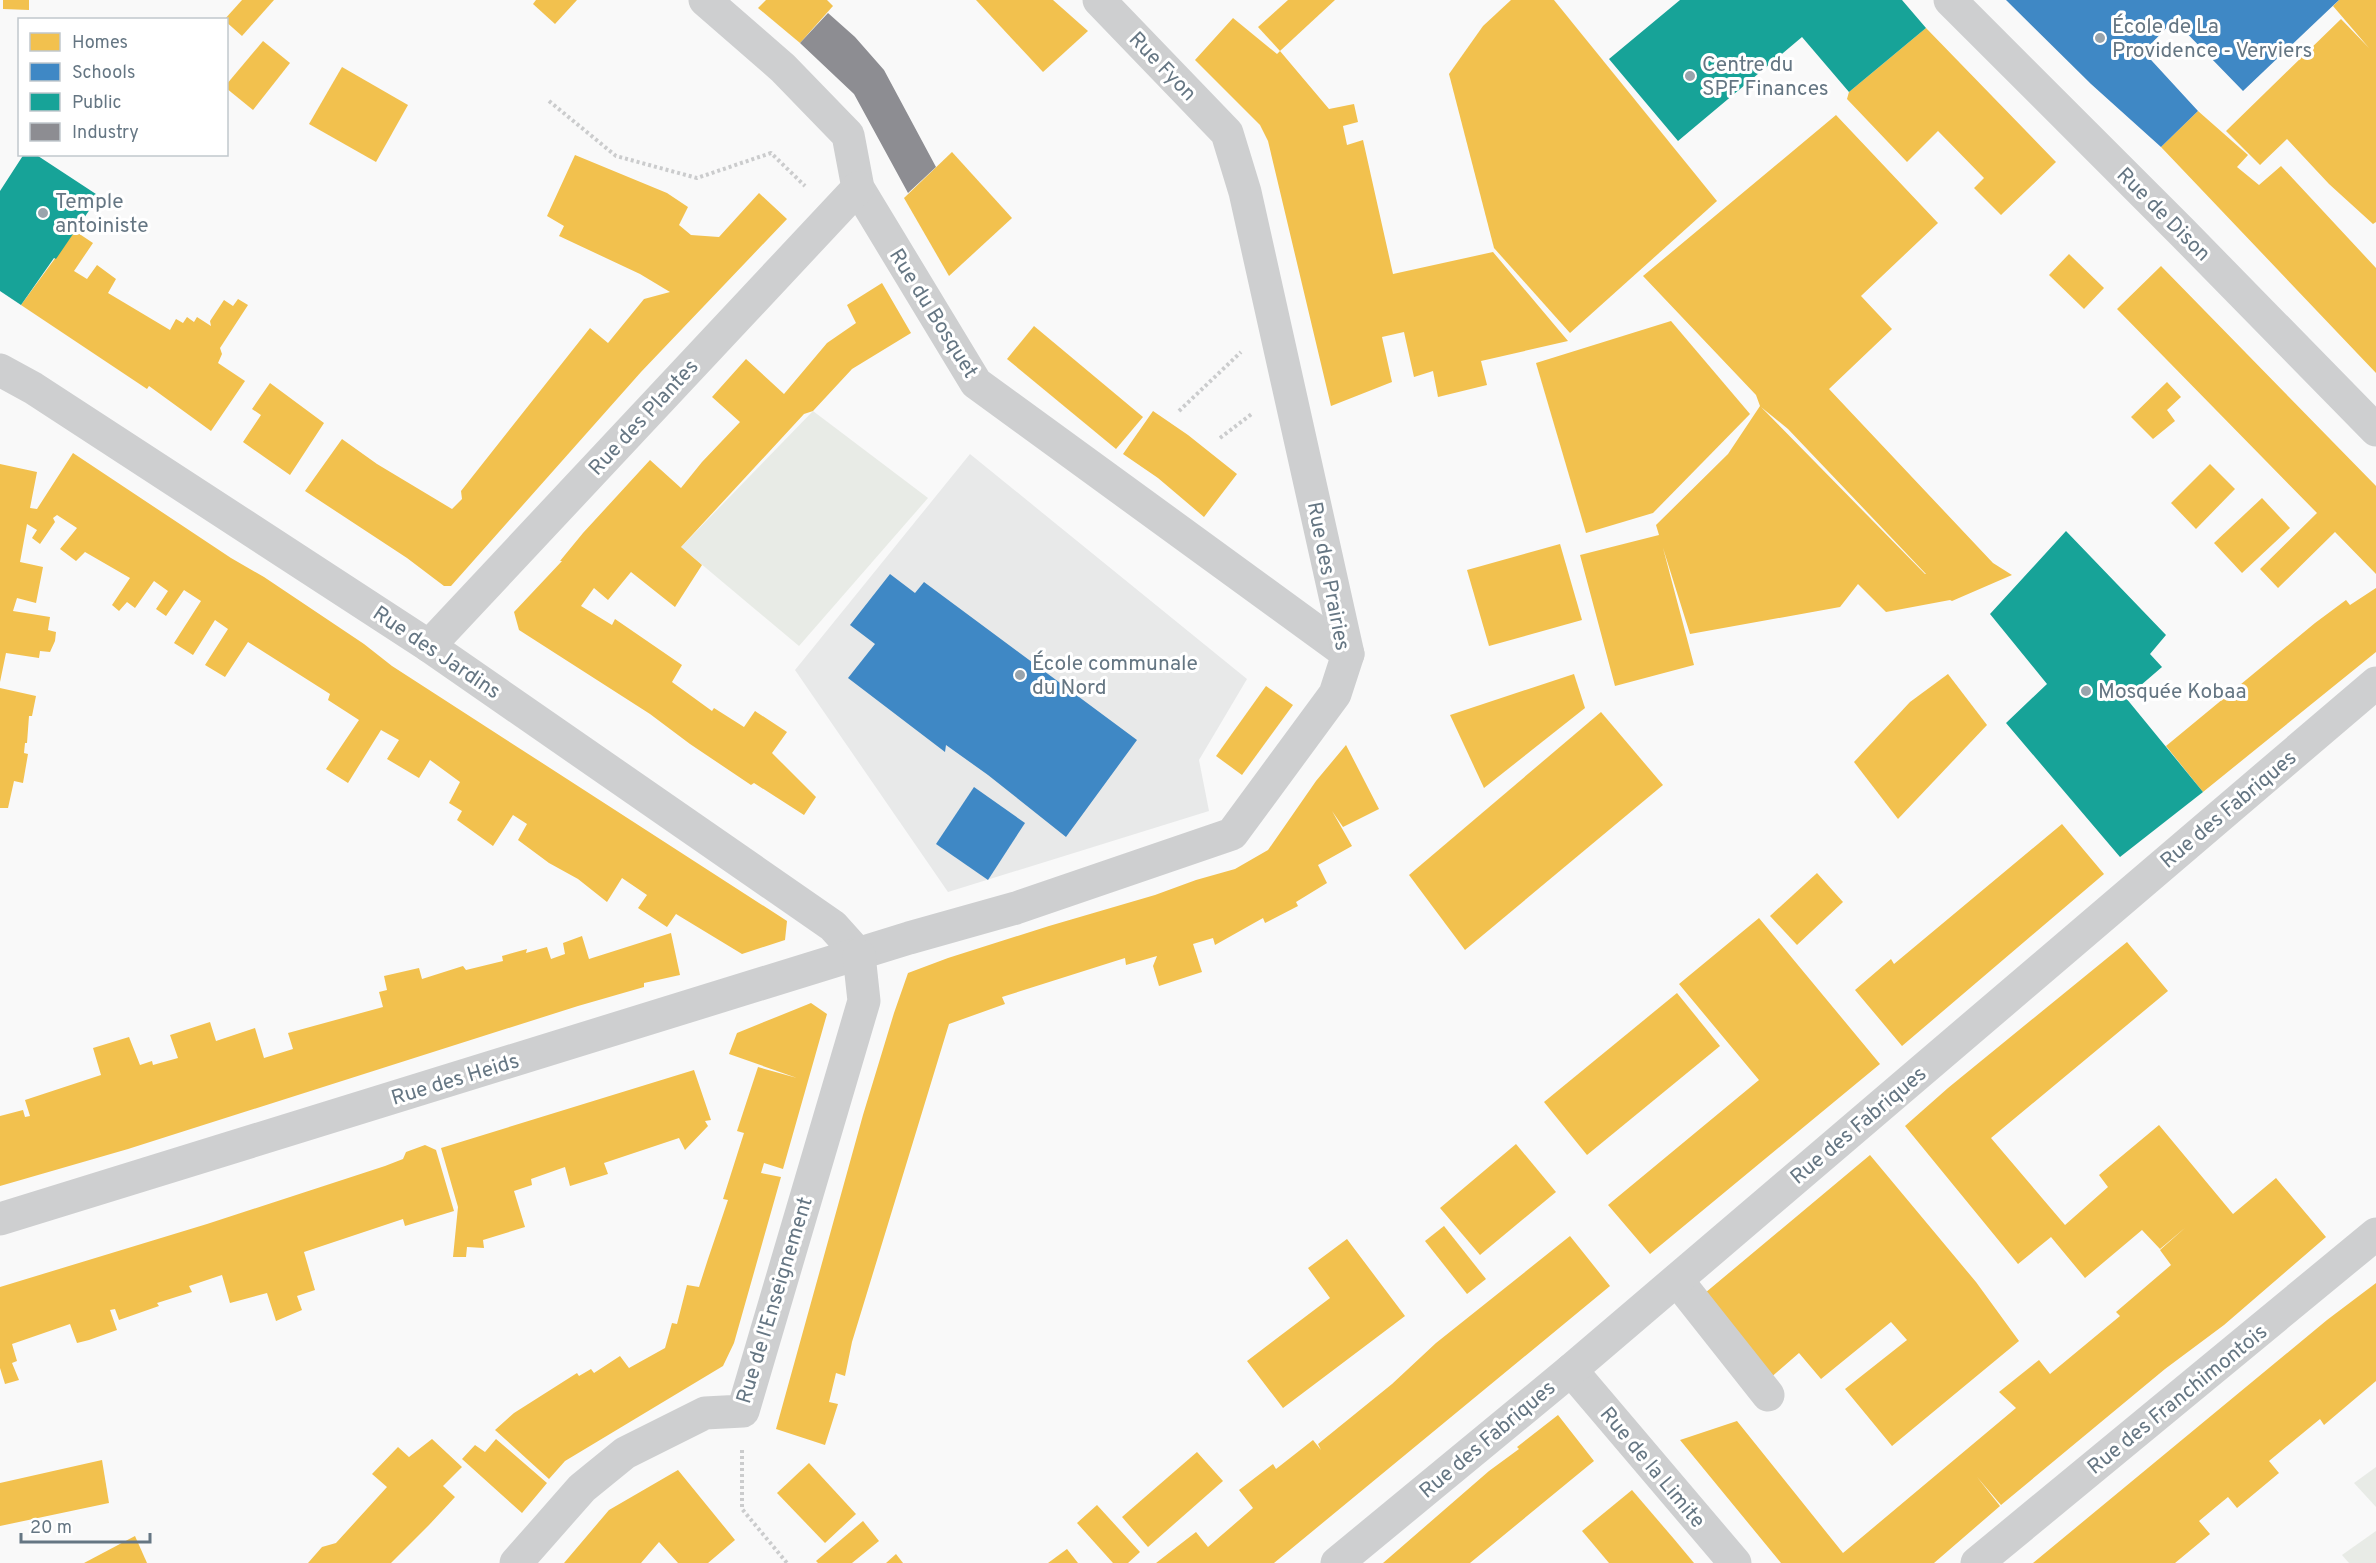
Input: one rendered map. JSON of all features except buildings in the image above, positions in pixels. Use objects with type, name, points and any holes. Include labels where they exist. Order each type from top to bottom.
[{"type":"street","name":"Rue du Bosquet","points":[[705,0],[783,69],[848,135],[858,188],[976,384],[1348,654]]},
{"type":"street","name":"Rue Fyon","points":[[1099,0],[1227,133]]},
{"type":"street","name":"Rue de Dison","points":[[1950,0],[2376,430]]},
{"type":"street","name":"Rue des Prairies","points":[[909,938],[1016,908],[1232,834],[1335,694],[1348,654],[1245,192],[1227,133]]},
{"type":"street","name":"Rue des Plantes","points":[[429,646],[858,188]]},
{"type":"street","name":"Rue des Jardins","points":[[0,370],[33,388],[429,646],[833,926],[859,955]]},
{"type":"street","name":"Rue des Fabriques","points":[[1337,1563],[1571,1370],[2376,683]]},
{"type":"street","name":"Rue des Heids","points":[[0,1219],[909,938]]},
{"type":"street","name":"Rue de l'Enseignement","points":[[516,1563],[582,1488],[625,1453],[705,1413],[743,1411],[864,1001],[859,955]]},
{"type":"street","name":"Rue des Franchimontois","points":[[1977,1563],[2376,1234]]},
{"type":"street","points":[[1677,1280],[1768,1395]]},
{"type":"street","name":"Rue de la Limite","points":[[1571,1370],[1735,1563]]},
{"type":"path","points":[[549,101],[616,156],[698,178],[771,153],[834,213]]},
{"type":"path","points":[[1179,411],[1241,352]]},
{"type":"path","points":[[1220,438],[1257,410]]},
{"type":"path","points":[[743,1411],[742,1509],[787,1563]]},
{"type":"shaded area","points":[[813,411],[928,498],[799,646],[681,547]]},
{"type":"shaded area","name":"École communale du Nord","points":[[970,454],[1247,679],[1199,760],[1209,811],[948,892],[795,670]]},
{"type":"shaded area","points":[[2376,1467],[2376,1507],[2354,1483]]},
{"type":"shaded area","points":[[2376,1531],[2376,1563],[2349,1563],[2342,1555]]},
{"type":"place","name":"École de La Providence - Verviers","points":[[2100,38]]},
{"type":"place","name":"Centre du SPF Finances","points":[[1690,76]]},
{"type":"place","name":"Temple antoiniste","points":[[43,213]]},
{"type":"place","name":"École communale du Nord","points":[[1020,675]]},
{"type":"place","name":"Mosquée Kobaa","points":[[2086,691]]}]
